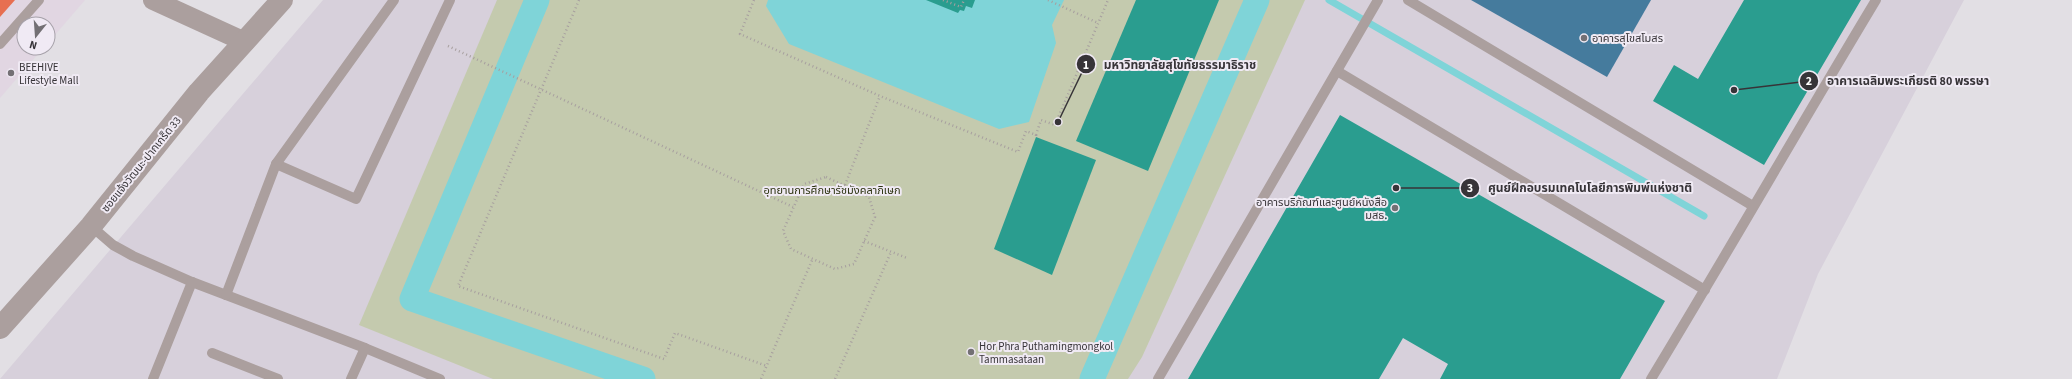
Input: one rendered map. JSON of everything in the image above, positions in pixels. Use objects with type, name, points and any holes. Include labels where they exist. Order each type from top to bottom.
[{"type":"street","points":[[153,0],[245,42]]},
{"type":"street","name":"ซอยแจ้งวัฒนะ-ปากเกร็ด 33","points":[[0,328],[91,226],[199,92],[282,0]]},
{"type":"lane","points":[[0,44],[39,0]]},
{"type":"lane","points":[[226,295],[276,164],[394,0]]},
{"type":"lane","points":[[276,164],[356,199],[450,0]]},
{"type":"lane","points":[[1158,379],[1378,0]]},
{"type":"lane","points":[[1408,0],[1753,206]]},
{"type":"lane","points":[[1651,379],[1876,0]]},
{"type":"lane","points":[[1337,71],[1705,290]]},
{"type":"lane","points":[[91,226],[113,245],[133,256],[192,282],[365,348],[440,379]]},
{"type":"lane","points":[[153,379],[192,282]]},
{"type":"lane","points":[[351,379],[365,348]]},
{"type":"lane","points":[[212,353],[278,379]]},
{"type":"path","points":[[579,0],[458,286],[664,359],[675,333],[767,366]]},
{"type":"path","points":[[754,0],[740,34],[880,96],[1018,152],[1026,131],[1036,136],[1041,120],[1055,125],[1108,0]]},
{"type":"path","points":[[943,0],[961,7],[964,0]]},
{"type":"path","points":[[1048,0],[1098,23]]},
{"type":"path","points":[[431,40],[541,88],[793,207]]},
{"type":"path","points":[[845,185],[880,96]]},
{"type":"path","points":[[826,177],[869,197],[875,217],[854,264],[835,269],[813,258],[791,250],[783,231],[793,207],[804,184],[826,177]]},
{"type":"path","points":[[864,241],[907,258]]},
{"type":"path","points":[[835,379],[890,252]]},
{"type":"path","points":[[762,379],[813,258]]},
{"type":"shaded area","name":"BEEHIVE Lifestyle Mall","points":[[0,0],[85,0],[56,34],[56,16],[16,16],[16,56],[36,56],[0,98]]},
{"type":"shaded area","points":[[323,0],[1964,0],[1818,274],[1777,379],[0,379]]},
{"type":"green space","name":"อุทยานการศึกษารัชมังคลาภิเษก","points":[[497,0],[1305,0],[1142,357],[1128,379],[493,379],[359,325]]},
{"type":"water","points":[[768,0],[1064,0],[1052,25],[1056,43],[1029,122],[999,129],[789,44],[766,6]]},
{"type":"building: ร้านค้า","points":[[0,0],[15,0],[0,17]]},
{"type":"building: โรงเรียน","points":[[926,0],[975,0],[972,8],[966,6],[964,11],[960,10],[958,13]]},
{"type":"building: โรงเรียน","points":[[1136,0],[1219,0],[1148,171],[1076,141]]},
{"type":"building: โรงเรียน","points":[[1744,0],[1861,0],[1764,165],[1653,101],[1674,65],[1698,79]]},
{"type":"building: โรงเรียน","name":"อาคารบริภัณฑ์และศูนย์หนังสือ มสธ.","points":[[1340,115],[1665,301],[1620,379],[1440,379],[1448,364],[1403,338],[1379,379],[1188,379]]},
{"type":"building: โรงเรียน","points":[[1036,137],[1096,160],[1052,275],[994,249]]},
{"type":"building: สาธารณะ","name":"อาคารสุโขสโมสร","points":[[1471,0],[1651,0],[1607,77]]},
{"type":"waterway","points":[[537,0],[412,299],[643,379]]},
{"type":"waterway","points":[[1092,379],[1257,0]]},
{"type":"waterway","points":[[1329,0],[1704,216]]},
{"type":"place","name":"อาคารสุโขสโมสร","points":[[1584,38]]},
{"type":"place","name":"BEEHIVE Lifestyle Mall","points":[[11,73]]},
{"type":"place","name":"อาคารเฉลิมพระเกียรติ 80 พรรษา","points":[[1734,90]]},
{"type":"place","name":"มหาวิทยาลัยสุโขทัยธรรมาธิราช","points":[[1058,122]]},
{"type":"place","name":"ศูนย์ฝึกอบรมเทคโนโลยีการพิมพ์แห่งชาติ","points":[[1396,188]]},
{"type":"place","name":"อาคารบริภัณฑ์และศูนย์หนังสือ มสธ.","points":[[1395,208]]},
{"type":"place","name":"Hor Phra Puthamingmongkol Tammasataan","points":[[971,352]]}]
